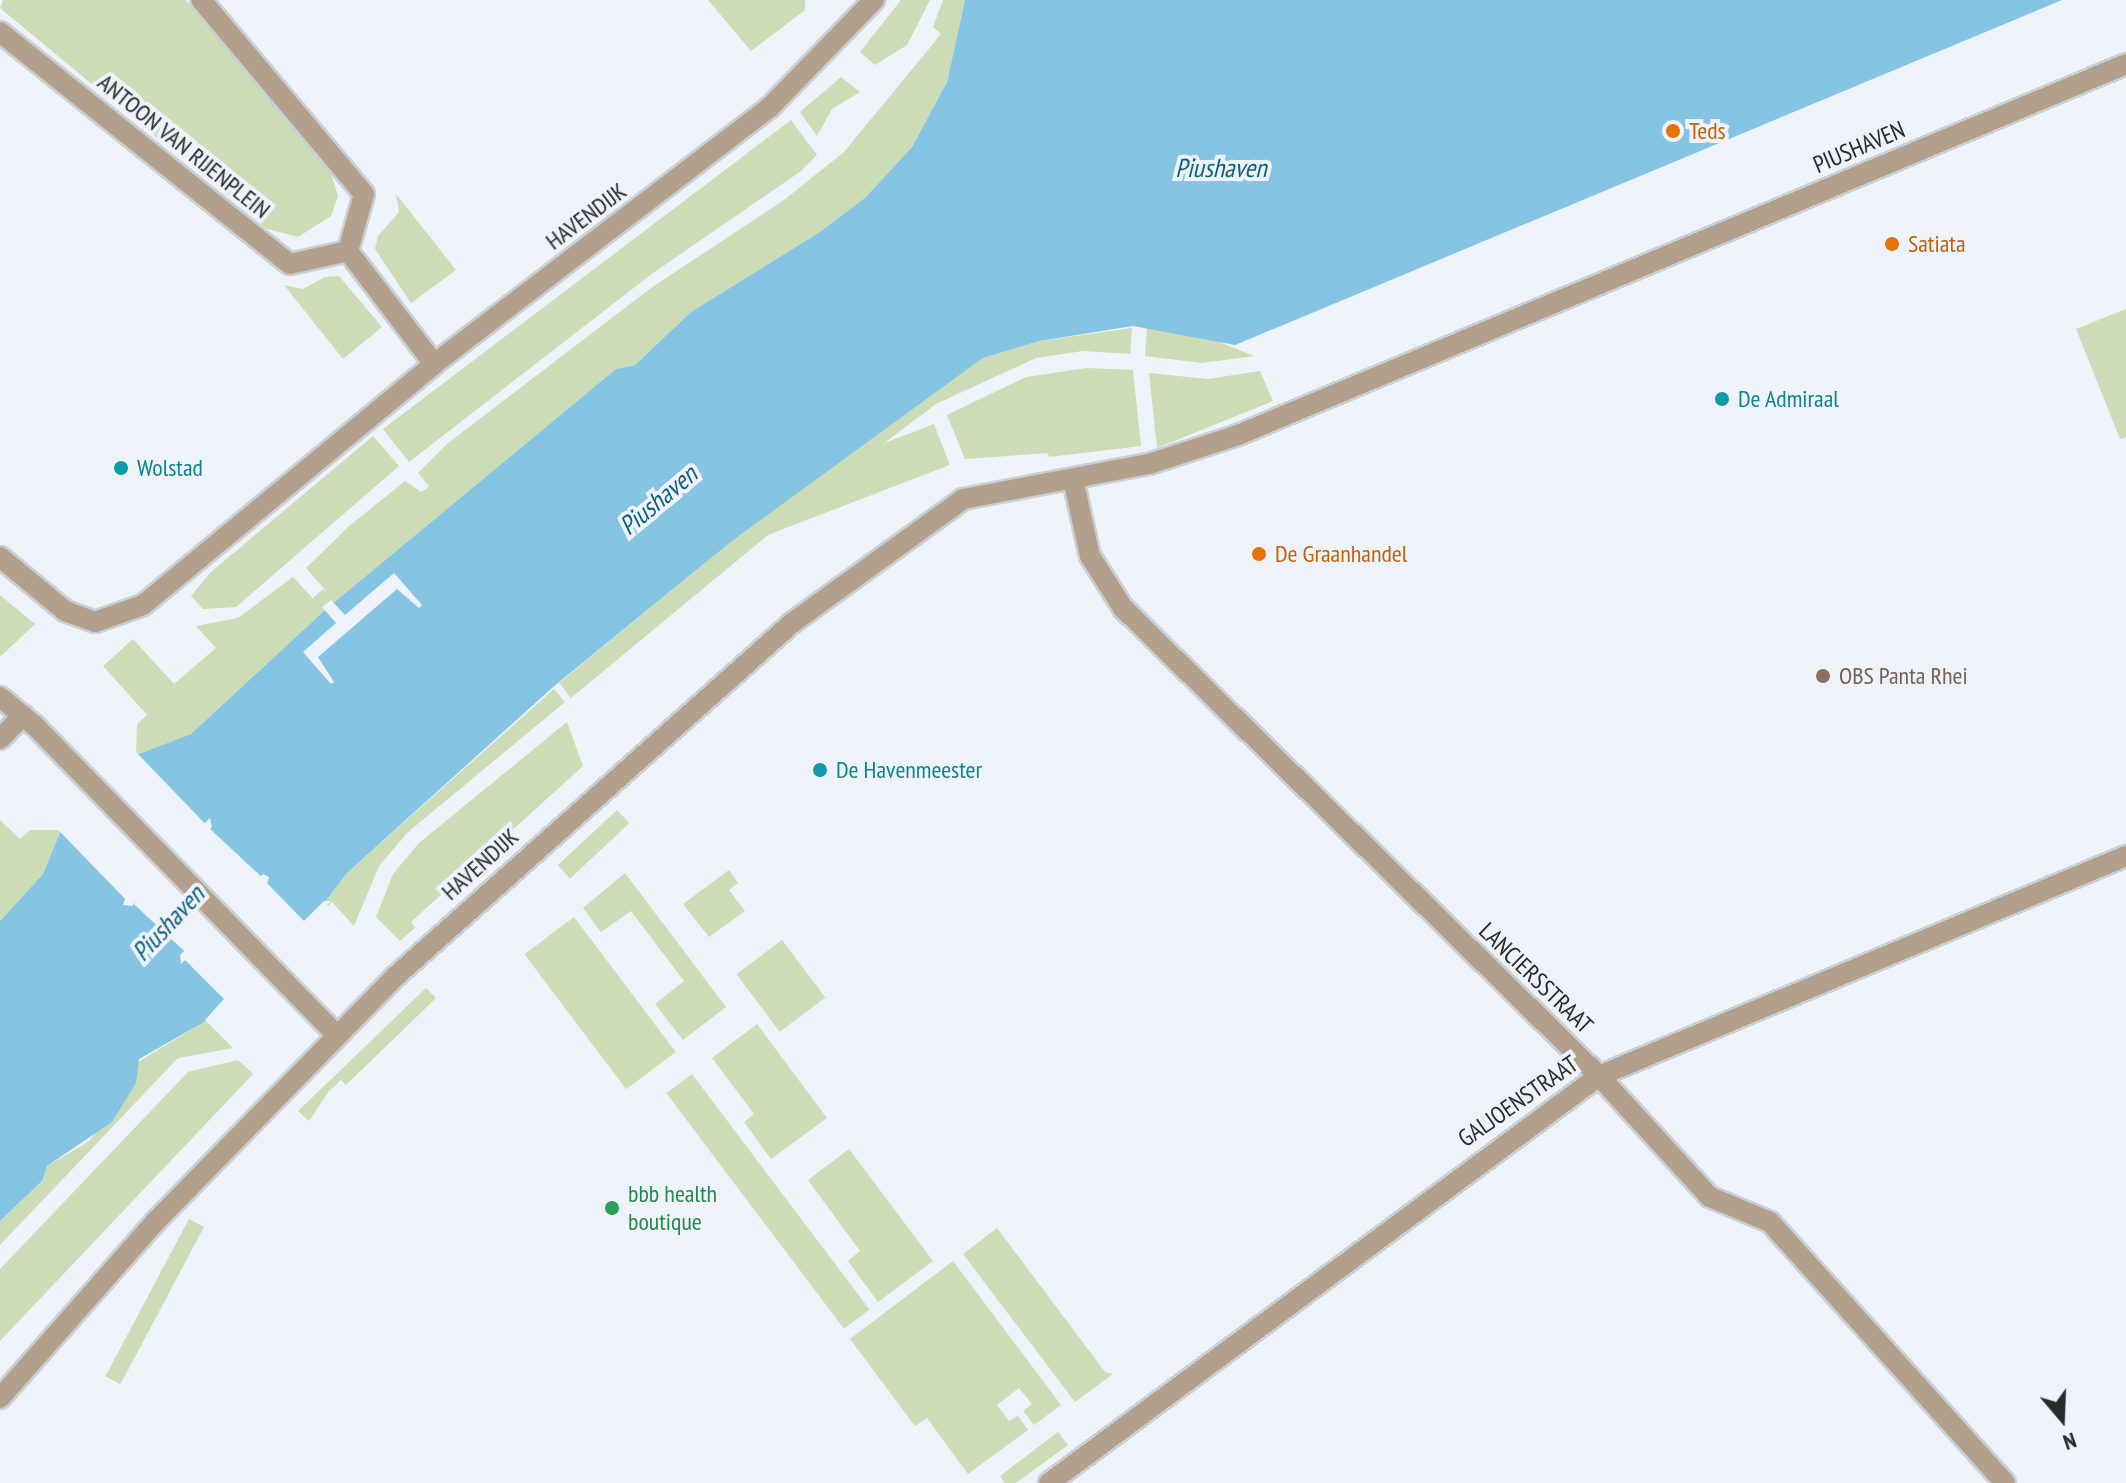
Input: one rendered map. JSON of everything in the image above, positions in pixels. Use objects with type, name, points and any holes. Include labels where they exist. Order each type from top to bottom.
[{"type":"street","points":[[201,0],[364,194],[348,251],[434,364]]},
{"type":"street","name":"HAVENDIJK","points":[[0,557],[65,611],[95,622],[143,605],[434,364],[769,108],[868,3]]},
{"type":"street","name":"ANTOON VAN RIJENPLEIN","points":[[0,32],[290,264],[348,251]]},
{"type":"street","name":"PIUSHAVEN","points":[[1073,479],[1149,464],[1238,435],[2126,64]]},
{"type":"street","name":"HAVENDIJK","points":[[0,1398],[156,1221],[336,1034],[532,851],[792,623],[963,499],[1073,479]]},
{"type":"street","name":"LANCIERSSTRAAT","points":[[1073,479],[1090,556],[1123,608],[1599,1076],[1710,1197],[1770,1222],[2005,1483]]},
{"type":"street","points":[[0,697],[23,715],[336,1034]]},
{"type":"street","points":[[0,739],[23,715]]},
{"type":"street","name":"GALJOENSTRAAT","points":[[1049,1483],[1599,1076],[2126,856]]},
{"type":"green space","points":[[3,0],[186,0],[329,167],[338,196],[331,216],[298,237],[267,229],[0,8]]},
{"type":"green space","points":[[708,0],[805,0],[805,10],[751,51]]},
{"type":"green space","points":[[901,0],[930,0],[907,45],[875,65],[860,52]]},
{"type":"green space","points":[[943,0],[965,0],[947,82],[912,147],[866,197],[820,232],[691,312],[635,365],[616,369],[325,610],[191,734],[136,755],[137,724],[147,715],[103,666],[133,639],[174,684],[216,648],[196,626],[238,618],[293,577],[316,602],[313,598],[323,589],[327,592],[306,568],[348,527],[405,481],[421,492],[426,489],[429,486],[418,473],[447,444],[651,288],[784,200],[844,152],[941,34],[933,27]]},
{"type":"green space","points":[[841,77],[860,92],[832,109],[817,136],[800,112]]},
{"type":"green space","points":[[791,120],[817,155],[801,171],[653,273],[409,462],[383,429]]},
{"type":"green space","points":[[396,194],[456,270],[411,303],[375,249],[378,236],[399,212]]},
{"type":"green space","points":[[339,276],[382,327],[343,359],[284,285],[303,289],[325,277]]},
{"type":"green space","points":[[2126,309],[2126,437],[2120,439],[2076,329]]},
{"type":"green space","points":[[1132,328],[1130,354],[1083,351],[1036,358],[936,404],[827,486],[571,698],[559,683],[733,540],[983,358],[1039,341]]},
{"type":"green space","points":[[1147,328],[1202,335],[1254,356],[1202,363],[1145,356]]},
{"type":"green space","points":[[1087,368],[1133,370],[1141,446],[1049,457],[1048,453],[965,459],[947,415],[1026,377]]},
{"type":"green space","points":[[1260,371],[1273,401],[1157,448],[1149,373],[1208,379]]},
{"type":"green space","points":[[934,424],[950,465],[525,628],[509,587]]},
{"type":"green space","points":[[373,436],[399,466],[236,607],[203,609],[191,596],[211,572]]},
{"type":"green space","points":[[0,595],[35,624],[1,656],[0,655]]},
{"type":"green space","points":[[554,689],[565,702],[408,832],[379,866],[354,926],[332,902],[328,906],[325,902],[347,873]]},
{"type":"green space","points":[[567,722],[583,766],[411,922],[415,928],[400,941],[376,917],[393,874],[419,843]]},
{"type":"green space","points":[[617,810],[629,823],[570,878],[558,865]]},
{"type":"green space","points":[[0,820],[20,839],[30,830],[61,830],[43,874],[0,921]]},
{"type":"green space","points":[[729,870],[738,883],[729,890],[745,911],[709,937],[683,904]]},
{"type":"green space","points":[[625,873],[726,1007],[683,1040],[655,1004],[684,981],[631,911],[601,932],[583,908]]},
{"type":"green space","points":[[574,917],[676,1052],[626,1089],[524,954]]},
{"type":"green space","points":[[782,940],[825,998],[780,1032],[736,974]]},
{"type":"green space","points":[[426,988],[436,998],[346,1085],[341,1080],[329,1091],[309,1121],[298,1111]]},
{"type":"green space","points":[[206,1021],[233,1048],[178,1058],[0,1245],[0,1221],[42,1181],[47,1166],[88,1142],[136,1083],[136,1063]]},
{"type":"green space","points":[[757,1024],[827,1118],[771,1159],[744,1122],[754,1114],[712,1058]]},
{"type":"green space","points":[[238,1060],[253,1074],[0,1341],[0,1269],[188,1072]]},
{"type":"green space","points":[[692,1074],[870,1310],[844,1329],[666,1093]]},
{"type":"green space","points":[[1524,1084],[1533,1097],[1522,1106],[1472,1142],[1459,1133]]},
{"type":"green space","points":[[849,1149],[933,1261],[878,1302],[848,1261],[860,1251],[808,1180]]},
{"type":"green space","points":[[189,1219],[204,1227],[120,1384],[105,1376]]},
{"type":"green space","points":[[997,1228],[1105,1372],[1113,1374],[1075,1402],[963,1254]]},
{"type":"green space","points":[[953,1261],[1061,1405],[1034,1425],[1023,1411],[1032,1404],[1019,1388],[997,1405],[1009,1421],[1018,1416],[1028,1430],[968,1474],[927,1418],[915,1426],[850,1339]]},
{"type":"green space","points":[[1058,1432],[1068,1445],[1016,1483],[1005,1483],[1000,1476]]},
{"type":"water","name":"Piushaven","points":[[965,0],[2062,0],[1235,345],[1133,326],[1039,341],[983,358],[733,540],[553,687],[347,873],[325,902],[206,1021],[139,1059],[136,1083],[112,1122],[47,1166],[42,1181],[0,1221],[0,921],[43,874],[61,830],[136,755],[191,734],[325,610],[616,369],[635,365],[691,312],[820,232],[866,197],[912,147],[947,82]],"holes":[[[210,818],[212,827],[132,906],[123,905],[126,896]],[[263,874],[269,877],[267,884],[181,964],[180,955]]]},
{"type":"pier","points":[[394,573],[422,605],[419,608],[397,589],[318,657],[334,682],[331,684],[303,652],[336,623],[322,607],[331,600],[345,615]]},
{"type":"pier","points":[[135,751],[205,824],[126,900],[56,827]]},
{"type":"pier","points":[[207,826],[263,879],[190,957],[134,904]]},
{"type":"pier","points":[[265,881],[304,921],[324,901],[331,901],[209,1024],[205,1020],[224,999],[185,960]]},
{"type":"place","name":"Teds","points":[[1673,131]]},
{"type":"place","name":"Satiata","points":[[1892,244]]},
{"type":"place","name":"De Admiraal","points":[[1722,399]]},
{"type":"place","name":"Wolstad","points":[[121,468]]},
{"type":"place","name":"De Graanhandel","points":[[1259,554]]},
{"type":"place","name":"OBS Panta Rhei","points":[[1823,676]]},
{"type":"place","name":"De Havenmeester","points":[[820,770]]},
{"type":"place","name":"bbb health boutique","points":[[612,1208]]}]
